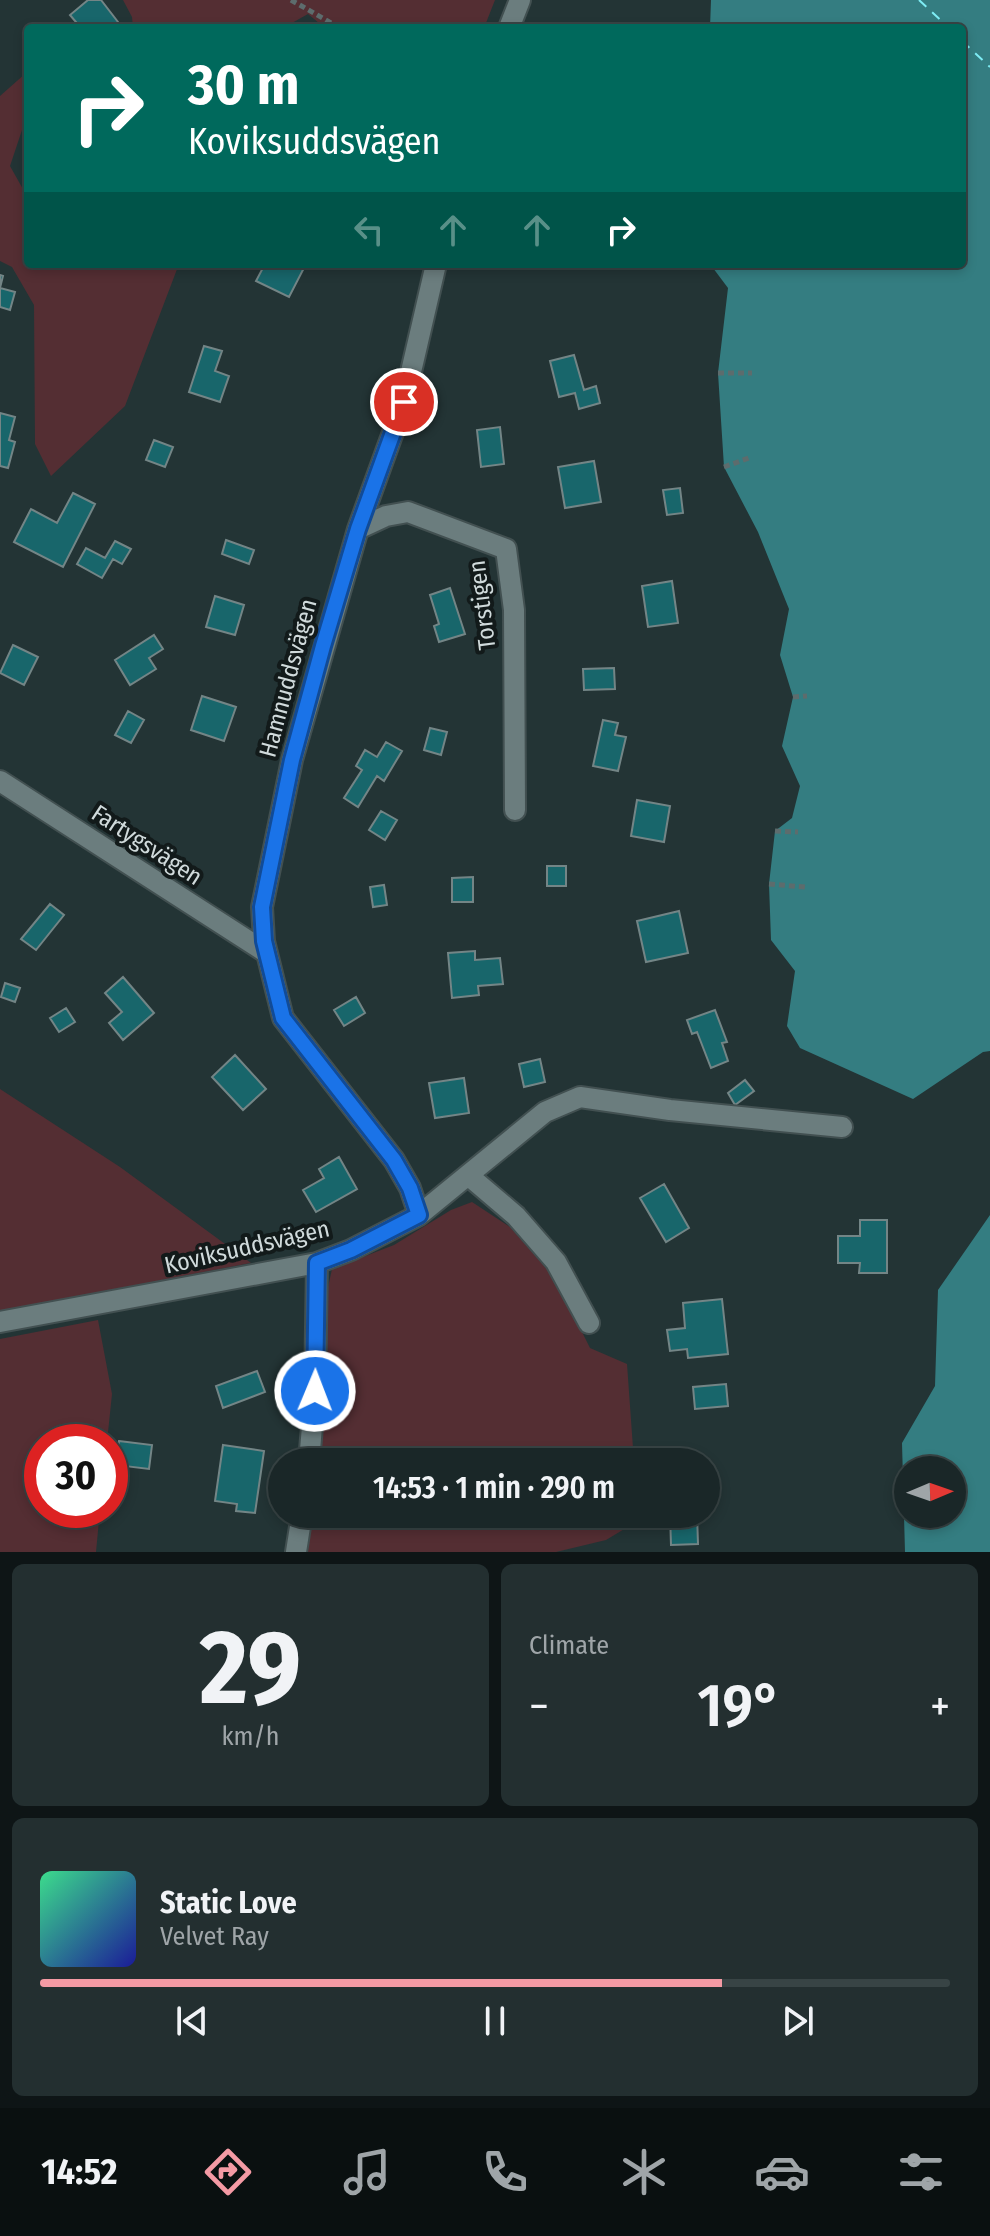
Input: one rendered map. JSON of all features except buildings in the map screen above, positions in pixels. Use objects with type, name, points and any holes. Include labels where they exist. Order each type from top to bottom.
[{"type":"street","points":[[511,24],[520,0]]},
{"type":"street","name":"Hamnuddsvägen","points":[[419,1215],[410,1188],[394,1160],[283,1018],[267,953],[262,907],[292,760],[358,529],[404,402],[435,268]]},
{"type":"street","name":"Torstigen","points":[[358,529],[386,516],[408,512],[506,549],[514,610],[515,810]]},
{"type":"street","name":"Fartygsvägen","points":[[0,781],[267,953]]},
{"type":"street","name":"Koviksuddsvägen","points":[[0,1322],[317,1263],[351,1250],[419,1215],[545,1112],[580,1097],[670,1110],[842,1127]]},
{"type":"street","points":[[469,1176],[516,1216],[556,1262],[589,1323]]},
{"type":"street","points":[[310,1448],[315,1391],[317,1263]]},
{"type":"street","points":[[296,1552],[300,1528]]},
{"type":"path","points":[[291,0],[333,24]]},
{"type":"path","points":[[718,373],[752,373]]},
{"type":"path","points":[[724,467],[749,458]]},
{"type":"path","points":[[793,697],[807,696]]},
{"type":"path","points":[[775,831],[798,832]]},
{"type":"path","points":[[769,884],[805,887]]},
{"type":"shaded area","points":[[123,0],[495,0],[486,24],[320,24],[308,14],[290,24],[133,24]]},
{"type":"shaded area","points":[[24,75],[24,124],[10,166],[24,191],[24,268],[177,268],[125,406],[51,476],[35,444],[34,305],[12,267],[0,261],[0,96]]},
{"type":"shaded area","points":[[0,1089],[120,1167],[251,1263],[0,1311]]},
{"type":"shaded area","points":[[472,1202],[510,1227],[555,1278],[590,1348],[627,1364],[633,1448],[318,1448],[326,1296],[332,1269],[394,1245],[451,1210]]},
{"type":"shaded area","points":[[98,1320],[112,1394],[109,1424],[24,1424],[24,1528],[98,1528],[96,1552],[0,1552],[0,1339]]},
{"type":"shaded area","points":[[307,1528],[626,1528],[606,1540],[556,1552],[304,1552]]},
{"type":"water","points":[[711,0],[990,0],[990,1051],[983,1052],[913,1099],[800,1048],[787,1026],[795,971],[771,940],[769,884],[775,831],[792,818],[800,786],[782,746],[793,697],[780,655],[789,609],[758,532],[724,467],[718,373],[728,288],[713,268],[966,268],[966,24],[710,24]]},
{"type":"water","points":[[990,1215],[990,1552],[905,1552],[904,1528],[966,1528],[966,1456],[902,1456],[902,1443],[935,1386],[938,1290]]},
{"type":"ferry route","points":[[919,0],[945,24]]},
{"type":"ferry route","points":[[966,45],[990,67]]},
{"type":"route","points":[[315,1391],[317,1263],[351,1250],[419,1215],[410,1188],[394,1160],[283,1018],[264,941],[262,907],[292,760],[323,646],[358,529],[404,402]]}]
